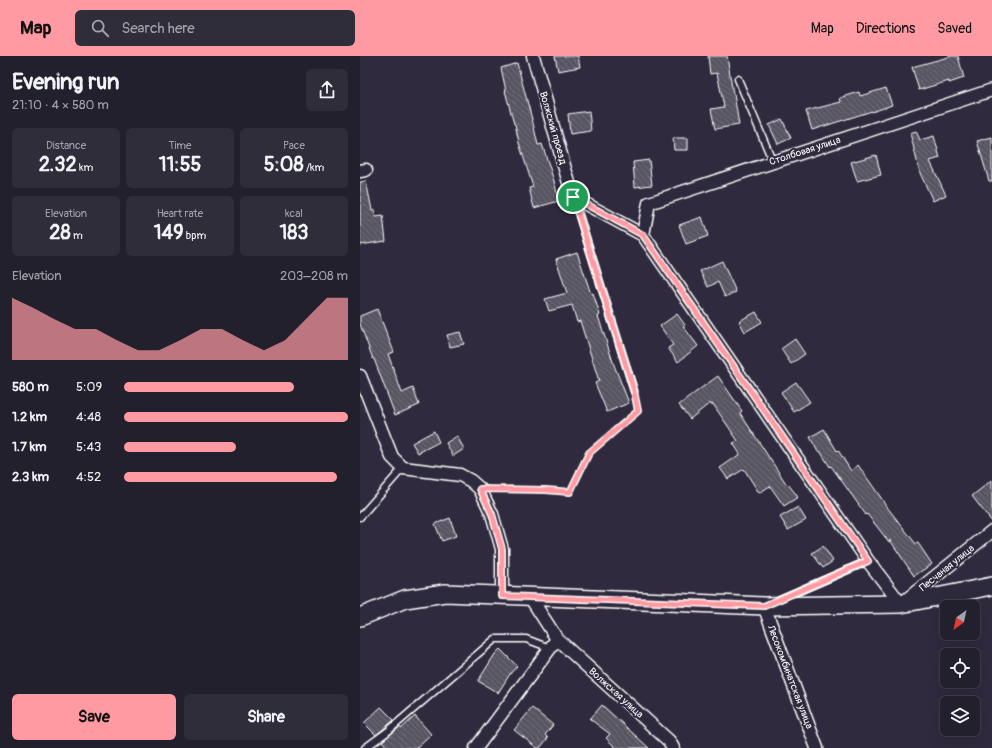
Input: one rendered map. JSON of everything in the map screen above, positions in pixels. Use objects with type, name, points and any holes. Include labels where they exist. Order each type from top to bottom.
[{"type":"street","name":"Волжский проезд","points":[[533,56],[573,197]]},
{"type":"street","name":"Столбовая улица","points":[[643,235],[649,203],[992,90]]},
{"type":"street","points":[[573,197],[643,235],[868,561],[901,604]]},
{"type":"street","points":[[360,376],[392,457],[403,468],[460,475],[471,481],[480,489],[492,514],[502,549],[502,596]]},
{"type":"street","name":"Песчаная улица","points":[[901,604],[992,531]]},
{"type":"street","points":[[360,617],[405,599],[444,593],[764,606],[901,604],[992,586]]},
{"type":"street","name":"Волжская улица","points":[[530,597],[554,643],[669,741],[673,748]]},
{"type":"street","name":"Лесокомбинатская улица","points":[[764,606],[817,748]]},
{"type":"street","points":[[476,748],[554,643]]},
{"type":"lane","points":[[738,79],[773,162]]},
{"type":"lane","points":[[573,197],[634,391]]},
{"type":"lane","points":[[360,517],[403,468]]},
{"type":"lane","points":[[764,606],[868,561]]},
{"type":"lane","points":[[365,748],[387,732],[495,639],[526,639],[554,643]]},
{"type":"path","points":[[480,489],[570,492],[589,453],[638,411],[634,391]]},
{"type":"building","points":[[555,56],[578,56],[580,67],[558,71]]},
{"type":"building","points":[[708,56],[727,56],[739,125],[715,129],[711,109],[724,107],[717,73],[710,74]]},
{"type":"building","points":[[952,56],[958,56],[964,78],[919,90],[912,67]]},
{"type":"building","points":[[517,63],[538,145],[542,144],[559,201],[534,208],[529,188],[533,187],[505,91],[501,68]]},
{"type":"building","points":[[886,88],[892,105],[812,130],[806,111],[841,102],[840,98],[859,92],[860,96]]},
{"type":"building","points":[[589,111],[591,131],[570,134],[568,114]]},
{"type":"building","points":[[782,119],[791,138],[778,144],[769,125]]},
{"type":"building","points":[[916,131],[920,140],[934,136],[940,158],[930,161],[946,195],[933,201],[920,173],[910,133]]},
{"type":"building","points":[[992,137],[992,181],[989,181],[977,141]]},
{"type":"building","points":[[673,138],[688,138],[688,150],[674,150]]},
{"type":"building","points":[[876,155],[881,175],[857,181],[851,162]]},
{"type":"building","points":[[649,160],[652,185],[635,187],[633,162]]},
{"type":"building","points":[[366,181],[372,210],[374,209],[376,217],[383,216],[386,241],[360,245],[360,182]]},
{"type":"building","points":[[702,217],[708,236],[686,244],[679,225]]},
{"type":"building","points":[[577,252],[591,294],[593,293],[600,315],[598,316],[614,365],[629,403],[607,412],[595,383],[599,381],[580,321],[577,322],[572,305],[549,311],[545,299],[567,293],[556,259]]},
{"type":"building","points":[[722,261],[736,292],[725,297],[718,282],[708,287],[700,271]]},
{"type":"building","points":[[377,309],[394,352],[388,354],[402,393],[413,388],[419,405],[395,415],[360,324],[360,316]]},
{"type":"building","points":[[756,312],[762,322],[745,332],[739,321]]},
{"type":"building","points":[[677,314],[685,325],[683,326],[698,346],[678,362],[668,348],[673,345],[660,326]]},
{"type":"building","points":[[460,332],[464,344],[450,347],[447,335]]},
{"type":"building","points":[[795,339],[805,354],[791,364],[781,349]]},
{"type":"building","points":[[718,376],[742,411],[740,413],[787,485],[788,484],[798,497],[784,506],[770,486],[759,493],[744,469],[728,479],[720,468],[740,454],[733,443],[738,441],[713,404],[711,405],[710,403],[690,419],[679,405]]},
{"type":"building","points":[[796,382],[810,402],[794,412],[781,392]]},
{"type":"building","points":[[824,429],[851,471],[858,465],[883,502],[916,544],[918,543],[932,564],[914,576],[890,540],[889,542],[867,514],[866,515],[831,466],[830,467],[820,451],[818,452],[810,437]]},
{"type":"building","points":[[434,431],[439,442],[418,453],[412,443]]},
{"type":"building","points":[[457,436],[464,449],[453,456],[446,443]]},
{"type":"building","points":[[992,480],[992,522],[972,496]]},
{"type":"building","points":[[798,507],[806,520],[788,530],[780,517]]},
{"type":"building","points":[[450,518],[456,536],[442,541],[435,524]]},
{"type":"building","points":[[823,546],[833,561],[823,568],[812,553]]},
{"type":"building","points":[[500,649],[517,666],[498,693],[478,681],[495,654]]},
{"type":"building","points":[[602,705],[649,748],[616,748],[606,738],[610,734],[590,719]]},
{"type":"building","points":[[381,707],[394,720],[376,735],[364,723]]},
{"type":"building","points":[[532,708],[553,725],[545,735],[548,738],[540,748],[537,748],[514,730]]},
{"type":"building","points":[[415,716],[431,734],[416,748],[388,748],[382,741],[400,727],[401,729]]},
{"type":"route","points":[[573,197],[643,235],[868,561],[764,606],[502,596],[502,549],[492,514],[480,489],[570,492],[589,453],[638,411],[634,391],[573,197]]}]
